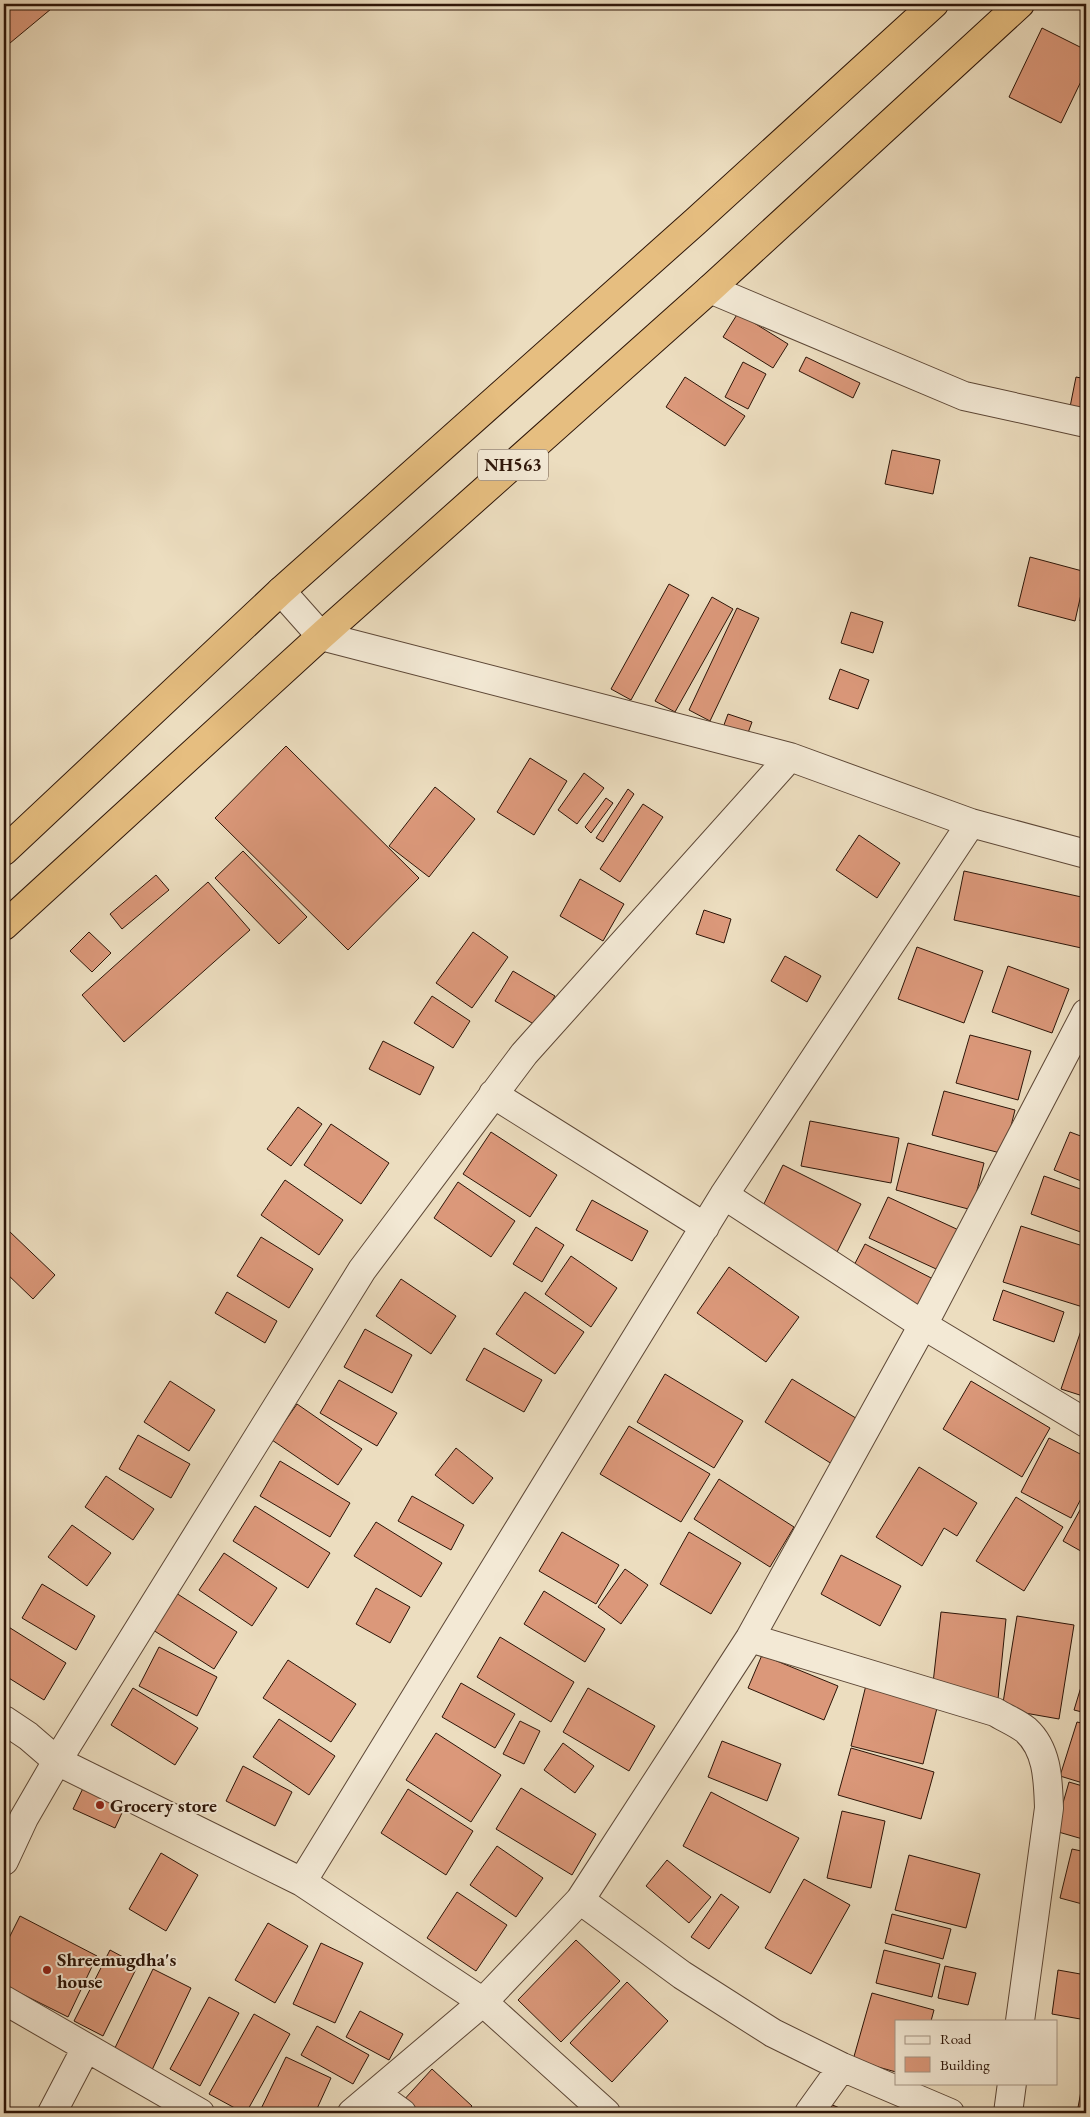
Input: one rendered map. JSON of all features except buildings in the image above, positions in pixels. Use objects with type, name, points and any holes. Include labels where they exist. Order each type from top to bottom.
[{"type":"highway","name":"NH563","points":[[4,851],[281,591],[696,221],[934,4]]},
{"type":"highway","name":"NH563","points":[[4,926],[321,636],[710,288],[1020,4]]},
{"type":"street","points":[[710,288],[964,396],[1086,423]]},
{"type":"street","points":[[281,591],[321,636],[790,757],[971,823],[1086,854]]},
{"type":"street","points":[[4,1861],[24,1818],[57,1761],[362,1270],[524,1054],[790,757]]},
{"type":"street","points":[[302,1882],[724,1195],[971,823]]},
{"type":"street","points":[[352,2113],[483,2002],[580,1900],[750,1638],[923,1326],[1086,1013]]},
{"type":"street","points":[[493,1094],[705,1226]]},
{"type":"street","points":[[724,1195],[923,1326],[1086,1423]]},
{"type":"street","points":[[750,1638],[995,1712],[1025,1730],[1038,1744],[1048,1776],[1049,1808],[1020,2020]]},
{"type":"street","points":[[4,1720],[28,1736],[57,1761],[302,1882],[483,2002],[606,2113]]},
{"type":"street","points":[[580,1900],[682,1975],[773,2033],[842,2067],[950,2113]]},
{"type":"street","points":[[4,2000],[200,2113]]},
{"type":"street","points":[[52,2113],[86,2048]]},
{"type":"street","points":[[810,2113],[842,2067]]},
{"type":"street","points":[[1008,2113],[1012,2084]]},
{"type":"street","points":[[376,2094],[402,2113]]},
{"type":"place","name":"Grocery store","points":[[100,1805]]},
{"type":"place","name":"Shreemugdha's house","points":[[47,1970]]}]
